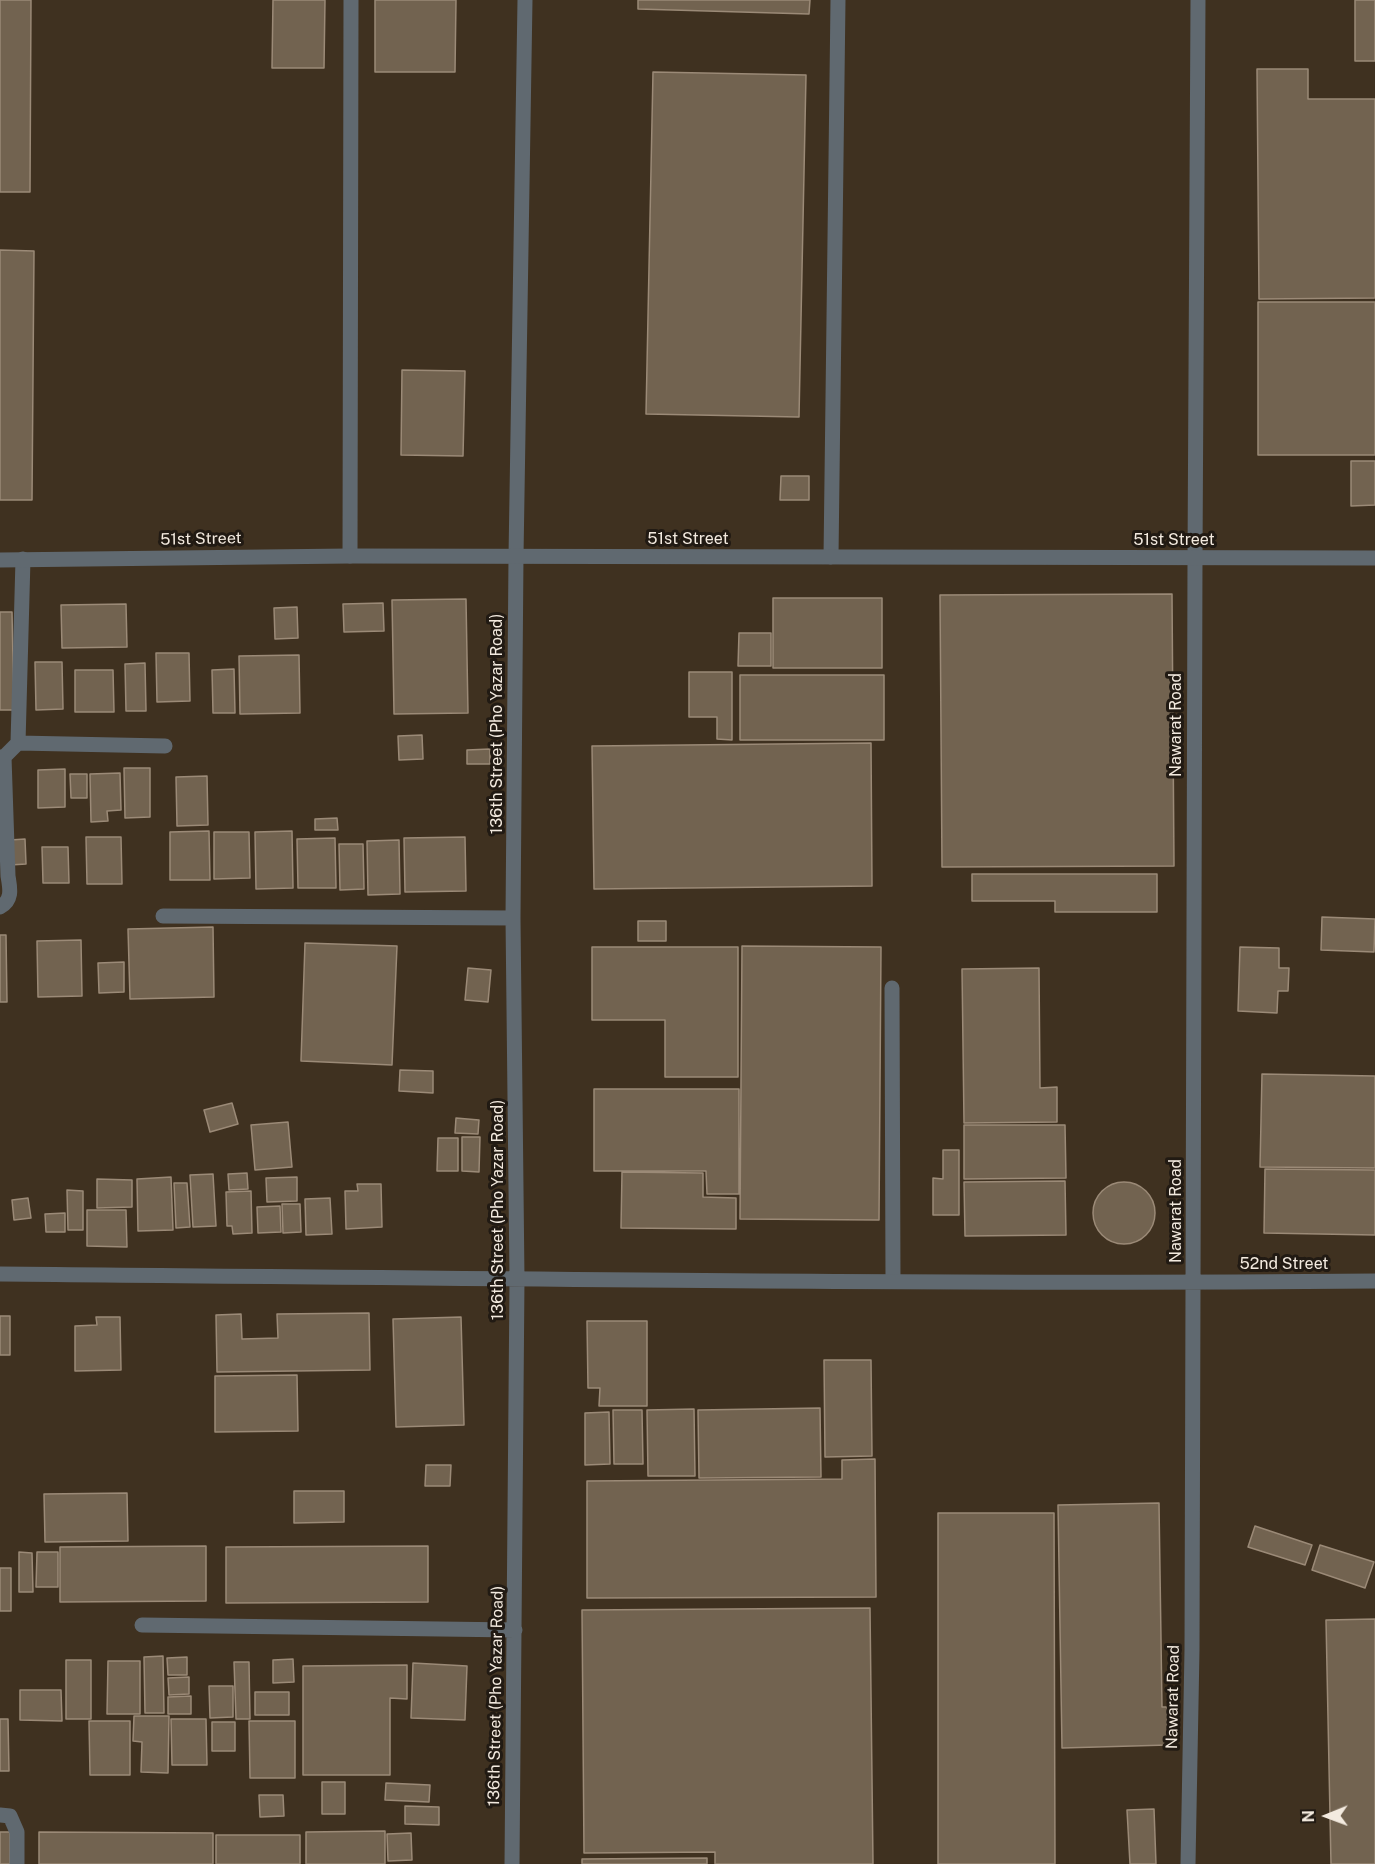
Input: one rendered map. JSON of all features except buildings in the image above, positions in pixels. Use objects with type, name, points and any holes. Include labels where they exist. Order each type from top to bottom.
[{"type":"street","points":[[350,556],[351,0]]},
{"type":"street","name":"136th Street (Pho Yazar Road)","points":[[512,1864],[517,1279],[513,918],[525,0]]},
{"type":"street","points":[[831,557],[838,0]]},
{"type":"street","name":"Nawarat Road","points":[[1188,1864],[1194,1283],[1198,0]]},
{"type":"street","name":"51st Street","points":[[0,560],[350,556],[1375,558]]},
{"type":"street","points":[[18,743],[23,560]]},
{"type":"street","points":[[0,907],[4,905],[11,893],[8,876],[2,757],[18,743],[165,746]]},
{"type":"street","points":[[163,916],[513,918]]},
{"type":"street","points":[[892,988],[893,1281]]},
{"type":"street","name":"52nd Street","points":[[0,1274],[1194,1283],[1375,1281]]},
{"type":"street","points":[[142,1625],[515,1630]]},
{"type":"street","points":[[0,1815],[10,1816],[17,1832],[17,1864]]}]
